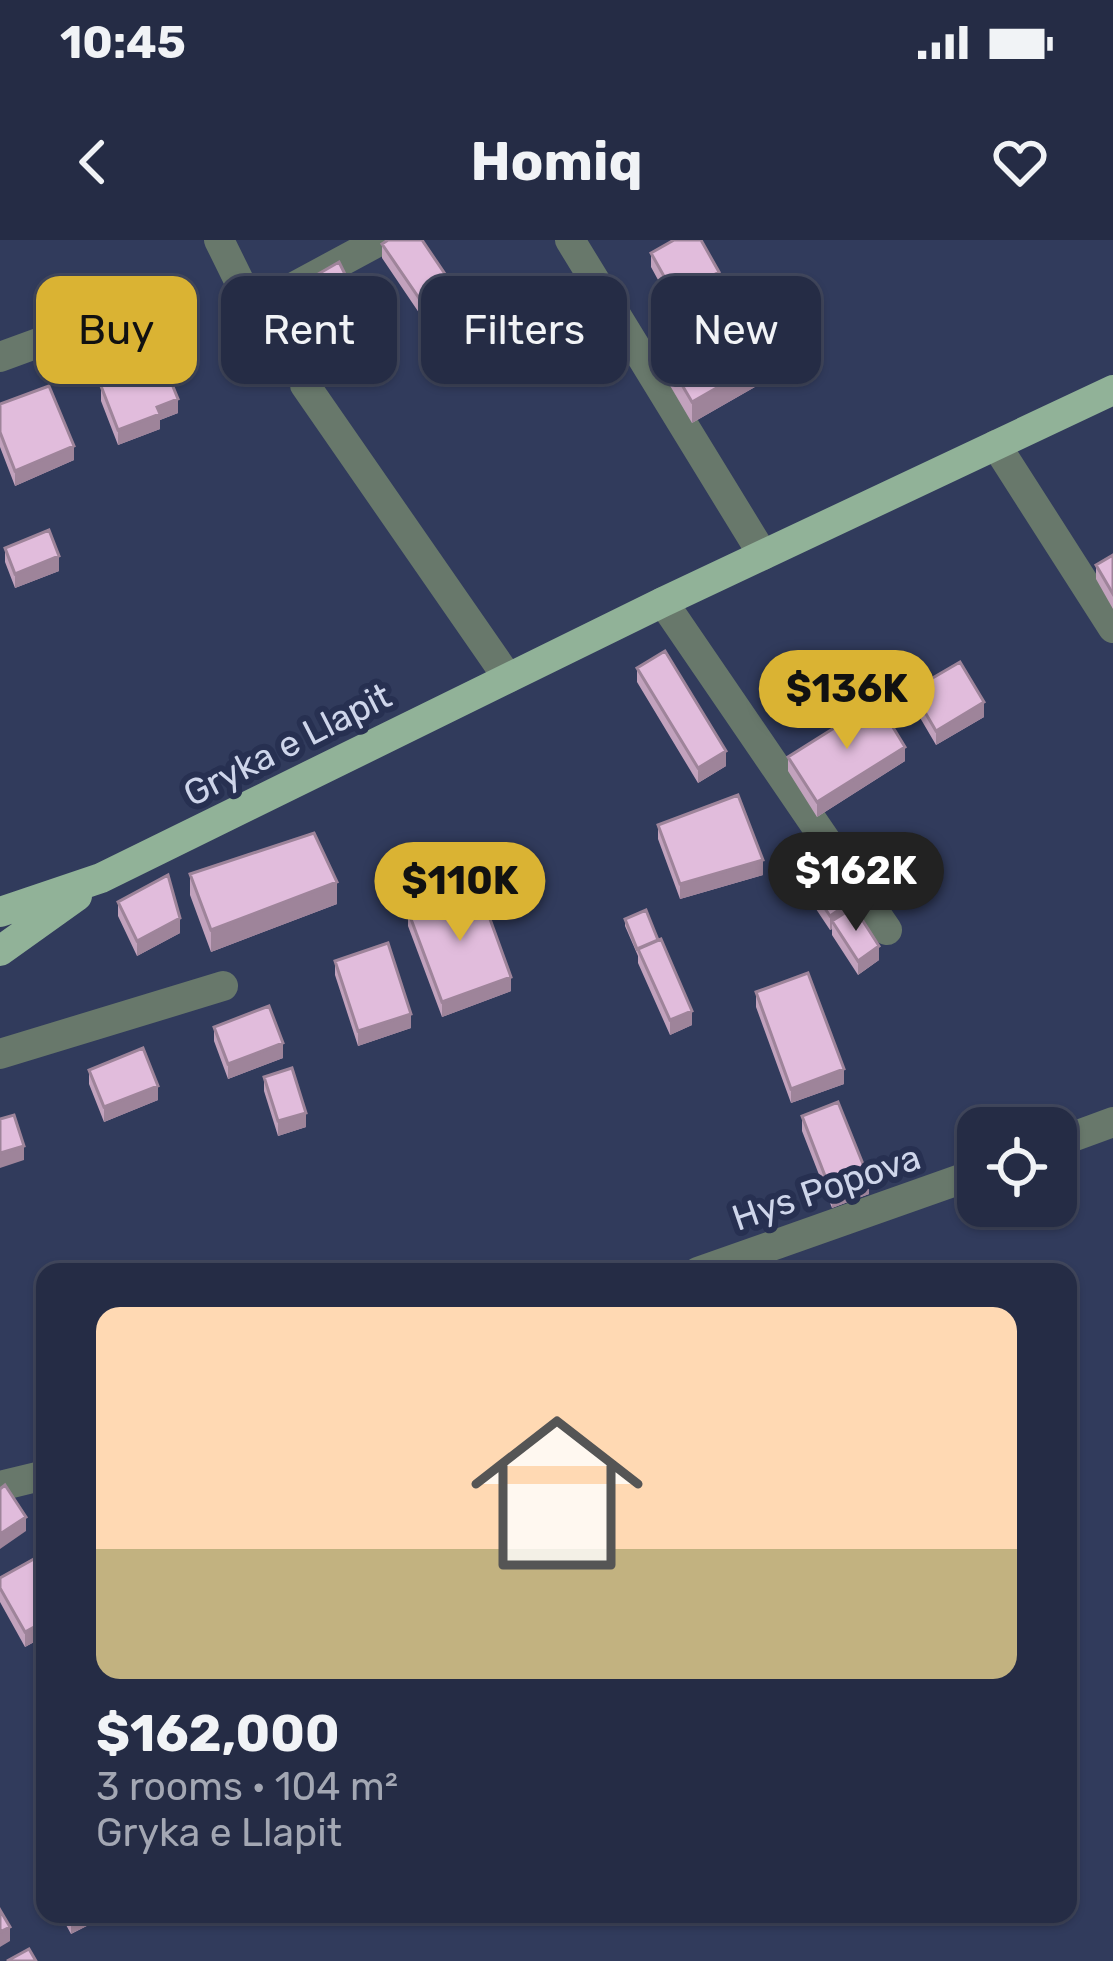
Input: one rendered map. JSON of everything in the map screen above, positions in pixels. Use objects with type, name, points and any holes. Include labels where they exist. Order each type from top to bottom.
[{"type":"main road","name":"Gryka e Llapit","points":[[0,912],[101,878],[663,602],[1113,390]]},
{"type":"main road","name":"Gryka e Llapit","points":[[0,951],[101,878]]},
{"type":"street","points":[[219,240],[254,309],[381,240]]},
{"type":"street","points":[[570,240],[763,555]]},
{"type":"street","points":[[0,357],[36,344]]},
{"type":"street","points":[[305,385],[508,678]]},
{"type":"street","points":[[996,445],[1113,628]]},
{"type":"street","points":[[663,602],[887,930]]},
{"type":"street","points":[[0,1054],[223,986]]},
{"type":"street","points":[[1077,1136],[1113,1122]]},
{"type":"street","name":"Hys Popova","points":[[723,1263],[957,1180]]},
{"type":"street","points":[[0,1486],[36,1477]]},
{"type":"building","points":[[422,240],[446,276],[421,276],[421,301],[382,244]]},
{"type":"building","points":[[674,240],[701,240],[719,272],[664,276],[651,253]]},
{"type":"building","points":[[339,262],[346,276],[315,276]]},
{"type":"building","points":[[172,384],[178,399],[157,407],[160,414],[118,430],[101,386]]},
{"type":"building","points":[[681,384],[723,384],[692,402]]},
{"type":"building","points":[[49,386],[74,446],[15,471],[0,432],[0,404]]},
{"type":"building","points":[[49,530],[59,556],[15,574],[5,548]]},
{"type":"building","points":[[1113,555],[1113,594],[1096,565]]},
{"type":"building","points":[[665,651],[726,751],[698,768],[637,668]]},
{"type":"building","points":[[960,662],[984,702],[936,731],[912,690]]},
{"type":"building","points":[[877,701],[905,747],[817,802],[788,757]]},
{"type":"building","points":[[738,795],[763,860],[680,884],[658,825]]},
{"type":"building","points":[[314,833],[337,882],[211,930],[190,874]]},
{"type":"building","points":[[826,862],[852,901],[830,916],[804,877]]},
{"type":"building","points":[[168,875],[180,918],[137,941],[118,902]]},
{"type":"building","points":[[478,886],[511,977],[442,1002],[408,911]]},
{"type":"building","points":[[854,907],[879,946],[858,961],[832,921]]},
{"type":"building","points":[[646,910],[658,940],[637,949],[625,919]]},
{"type":"building","points":[[661,939],[692,1011],[670,1020],[638,949]]},
{"type":"building","points":[[388,943],[411,1014],[358,1031],[335,961]]},
{"type":"building","points":[[808,973],[844,1069],[791,1089],[756,992]]},
{"type":"building","points":[[269,1006],[283,1043],[228,1064],[214,1027]]},
{"type":"building","points":[[143,1048],[158,1086],[104,1107],[89,1070]]},
{"type":"building","points":[[292,1068],[306,1113],[278,1121],[264,1077]]},
{"type":"building","points":[[838,1102],[869,1179],[832,1194],[802,1116]]},
{"type":"building","points":[[14,1115],[24,1146],[0,1153],[0,1119]]},
{"type":"building","points":[[5,1485],[26,1517],[0,1534],[0,1489]]},
{"type":"building","points":[[36,1558],[36,1626],[25,1632],[0,1588],[0,1578]]},
{"type":"building","points":[[0,1910],[10,1927],[0,1932]]},
{"type":"building","points":[[29,1949],[36,1961],[7,1961]]}]
